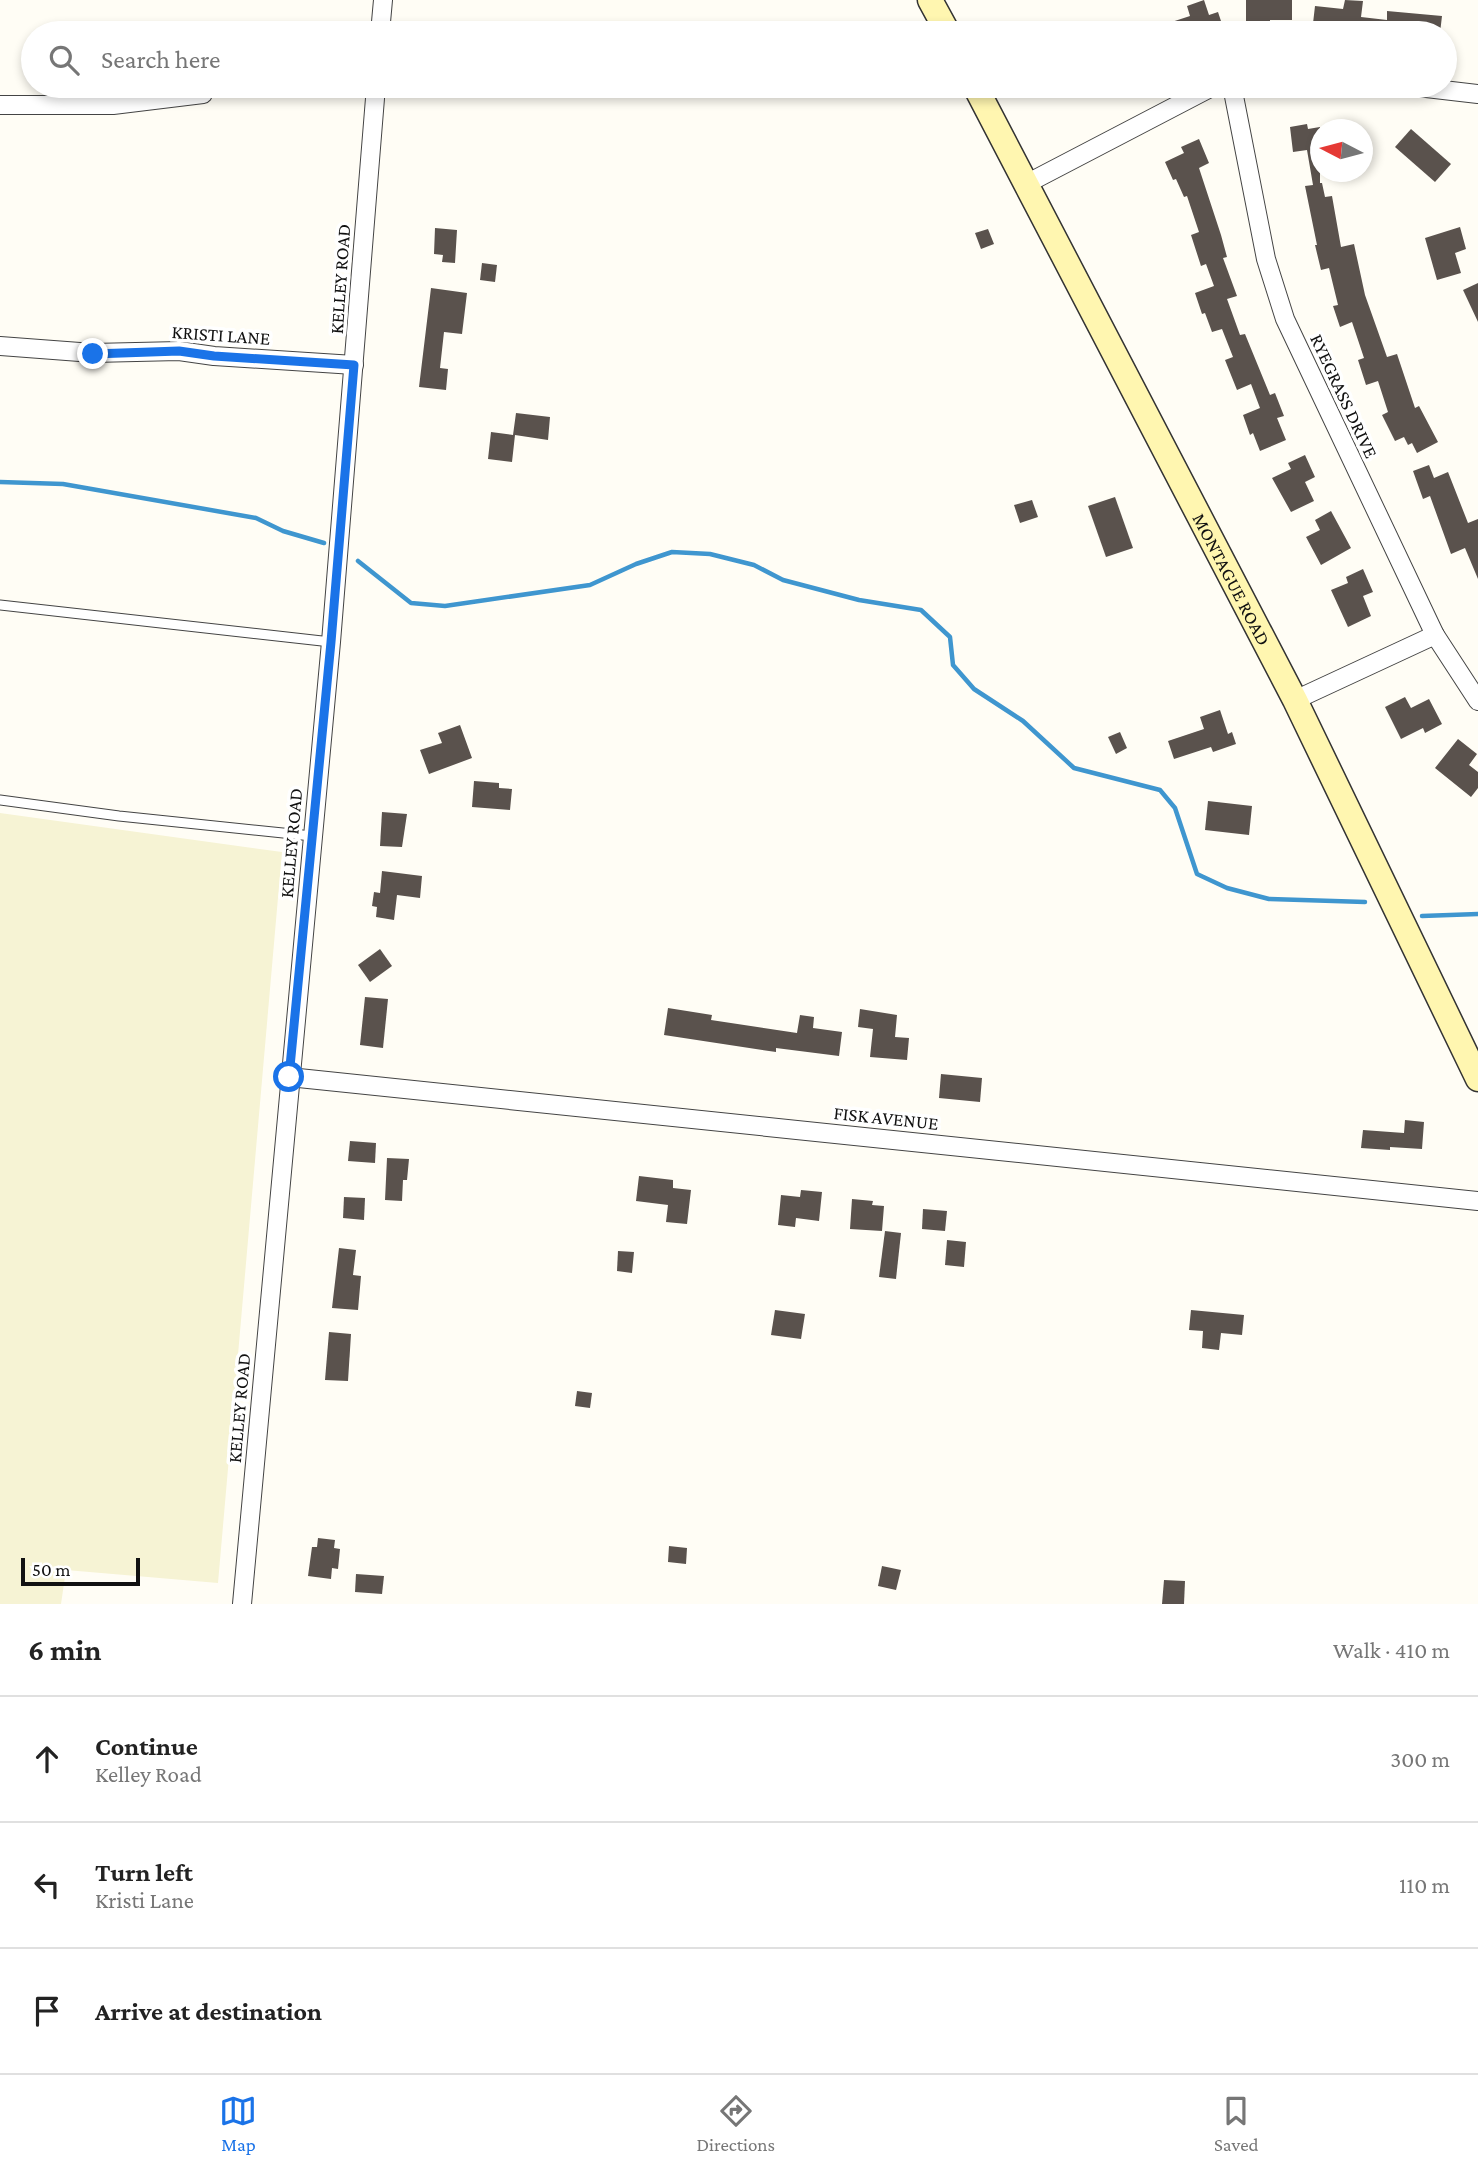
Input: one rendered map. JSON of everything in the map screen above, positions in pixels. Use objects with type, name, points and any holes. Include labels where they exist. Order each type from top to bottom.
[{"type":"main road","points":[[930,0],[941,21]]},
{"type":"main road","name":"MONTAGUE ROAD","points":[[981,98],[1295,700],[1478,1080]]},
{"type":"street","points":[[381,21],[383,0]]},
{"type":"street","points":[[1457,92],[1478,94]]},
{"type":"street","points":[[0,105],[113,105],[170,98]]},
{"type":"street","name":"KELLEY ROAD","points":[[242,1604],[331,642],[375,98]]},
{"type":"street","points":[[1026,184],[1191,98]]},
{"type":"street","name":"RYEGRASS DRIVE","points":[[1234,98],[1266,260],[1285,318],[1435,635],[1478,701]]},
{"type":"street","name":"KRISTI LANE","points":[[0,346],[93,354],[179,351],[214,356],[354,365]]},
{"type":"street","points":[[1295,700],[1435,635]]},
{"type":"street","name":"FISK AVENUE","points":[[289,1077],[1478,1201]]},
{"type":"lane","points":[[0,605],[331,642]]},
{"type":"lane","points":[[0,800],[119,816],[312,836]]},
{"type":"shaded area","points":[[0,813],[282,852],[218,1583],[66,1570],[61,1604],[0,1604]]},
{"type":"building","points":[[1204,0],[1209,15],[1218,12],[1221,21],[1175,21],[1190,16],[1187,6]]},
{"type":"building","points":[[1246,0],[1292,0],[1292,20],[1246,21]]},
{"type":"building","points":[[1345,0],[1363,1],[1361,17],[1387,20],[1387,11],[1442,16],[1441,21],[1313,21],[1315,6],[1343,9]]},
{"type":"building","points":[[1307,124],[1310,129],[1310,168],[1307,150],[1293,152],[1290,127]]},
{"type":"building","points":[[1411,129],[1451,164],[1435,182],[1395,147]]},
{"type":"building","points":[[1199,139],[1209,163],[1199,168],[1227,257],[1223,258],[1237,296],[1227,299],[1240,335],[1245,334],[1270,395],[1275,393],[1284,416],[1277,418],[1286,440],[1260,451],[1253,433],[1250,435],[1243,415],[1260,408],[1251,384],[1237,390],[1225,360],[1233,357],[1222,329],[1212,332],[1205,313],[1202,314],[1195,293],[1214,286],[1206,264],[1201,266],[1191,235],[1199,232],[1187,196],[1184,197],[1176,179],[1173,180],[1165,162],[1184,153],[1181,147]]},
{"type":"building","points":[[1312,182],[1322,183],[1325,197],[1332,196],[1341,247],[1354,244],[1365,295],[1387,357],[1397,354],[1415,408],[1419,406],[1438,442],[1417,453],[1412,443],[1408,445],[1404,437],[1395,441],[1382,415],[1388,412],[1378,381],[1366,385],[1358,360],[1364,358],[1352,322],[1340,327],[1333,306],[1338,305],[1329,268],[1321,270],[1315,245],[1305,186],[1313,185]]},
{"type":"building","points":[[1460,227],[1466,249],[1455,253],[1461,273],[1437,280],[1425,238]]},
{"type":"building","points":[[435,228],[457,230],[455,263],[442,262],[443,255],[434,254]]},
{"type":"building","points":[[988,229],[994,244],[981,249],[975,233]]},
{"type":"building","points":[[482,263],[497,265],[495,282],[480,280]]},
{"type":"building","points":[[1478,283],[1478,322],[1463,290]]},
{"type":"building","points":[[431,288],[467,293],[462,334],[444,332],[440,368],[448,369],[446,390],[419,387]]},
{"type":"building","points":[[516,413],[550,417],[548,440],[515,435],[512,462],[488,459],[491,432],[513,435]]},
{"type":"building","points":[[1305,455],[1315,477],[1305,482],[1314,501],[1291,512],[1272,478],[1291,469],[1288,463]]},
{"type":"building","points":[[1429,465],[1434,478],[1448,472],[1468,523],[1478,519],[1478,579],[1465,548],[1451,554],[1430,496],[1423,499],[1413,471]]},
{"type":"building","points":[[1115,497],[1133,548],[1106,557],[1088,506]]},
{"type":"building","points":[[1032,500],[1038,517],[1020,523],[1014,505]]},
{"type":"building","points":[[1331,511],[1351,548],[1321,565],[1306,537],[1320,530],[1315,520]]},
{"type":"building","points":[[1363,569],[1373,592],[1363,596],[1371,616],[1348,627],[1331,590],[1348,583],[1346,577]]},
{"type":"building","points":[[1405,697],[1411,708],[1429,699],[1442,724],[1425,733],[1423,728],[1401,739],[1385,707]]},
{"type":"building","points":[[1220,710],[1228,734],[1232,732],[1236,744],[1213,752],[1211,747],[1174,759],[1168,741],[1204,729],[1200,717]]},
{"type":"building","points":[[460,725],[472,758],[429,774],[420,750],[442,743],[438,733]]},
{"type":"building","points":[[1120,732],[1127,748],[1116,754],[1108,737]]},
{"type":"building","points":[[1458,739],[1477,754],[1469,765],[1478,772],[1478,788],[1471,797],[1435,768]]},
{"type":"building","points":[[474,781],[499,783],[499,788],[512,789],[510,810],[472,807]]},
{"type":"building","points":[[1208,801],[1252,806],[1249,835],[1205,830]]},
{"type":"building","points":[[382,812],[407,814],[402,847],[380,846]]},
{"type":"building","points":[[382,871],[422,876],[420,898],[397,895],[394,920],[376,917],[377,907],[372,906],[374,892],[380,893]]},
{"type":"building","points":[[380,949],[392,966],[370,982],[358,965]]},
{"type":"building","points":[[365,997],[388,999],[383,1048],[360,1045]]},
{"type":"building","points":[[668,1008],[712,1015],[711,1020],[797,1033],[800,1015],[814,1017],[813,1028],[842,1032],[839,1056],[776,1048],[776,1052],[664,1035]]},
{"type":"building","points":[[860,1009],[897,1015],[895,1037],[909,1038],[907,1060],[870,1057],[873,1029],[858,1027]]},
{"type":"building","points":[[941,1074],[982,1078],[980,1102],[939,1098]]},
{"type":"building","points":[[1405,1120],[1424,1122],[1422,1149],[1361,1148],[1363,1130],[1404,1133]]},
{"type":"building","points":[[350,1141],[376,1143],[375,1163],[348,1161]]},
{"type":"building","points":[[387,1158],[409,1159],[407,1180],[403,1180],[402,1201],[385,1200]]},
{"type":"building","points":[[639,1176],[673,1180],[673,1188],[691,1190],[687,1224],[666,1222],[668,1205],[636,1201]]},
{"type":"building","points":[[801,1190],[822,1192],[819,1221],[796,1218],[795,1227],[778,1225],[781,1195],[800,1197]]},
{"type":"building","points":[[344,1197],[365,1198],[364,1220],[343,1218]]},
{"type":"building","points":[[852,1199],[873,1201],[872,1205],[884,1206],[882,1231],[850,1229]]},
{"type":"building","points":[[923,1209],[947,1211],[945,1231],[922,1229]]},
{"type":"building","points":[[885,1231],[901,1233],[896,1279],[879,1277]]},
{"type":"building","points":[[947,1240],[966,1242],[964,1267],[945,1265]]},
{"type":"building","points":[[339,1248],[356,1250],[353,1275],[361,1276],[358,1310],[332,1308]]},
{"type":"building","points":[[618,1251],[634,1252],[632,1273],[617,1271]]},
{"type":"building","points":[[775,1310],[805,1314],[801,1339],[771,1335]]},
{"type":"building","points":[[1191,1310],[1244,1315],[1242,1335],[1221,1333],[1219,1350],[1202,1348],[1203,1331],[1189,1330]]},
{"type":"building","points":[[329,1332],[351,1334],[348,1381],[325,1380]]},
{"type":"building","points":[[577,1391],[592,1393],[590,1408],[575,1406]]},
{"type":"building","points":[[318,1538],[335,1540],[334,1548],[340,1549],[338,1569],[332,1568],[331,1579],[308,1576],[312,1547],[317,1547]]},
{"type":"building","points":[[669,1546],[687,1548],[686,1564],[668,1562]]},
{"type":"building","points":[[882,1566],[901,1570],[896,1590],[878,1586]]},
{"type":"building","points":[[356,1574],[384,1576],[382,1594],[355,1592]]},
{"type":"building","points":[[1164,1580],[1185,1581],[1184,1604],[1162,1604]]},
{"type":"waterway","points":[[0,482],[63,484],[256,518],[283,531],[324,543]]},
{"type":"waterway","points":[[358,561],[411,603],[445,606],[590,585],[636,564],[672,552],[710,554],[754,565],[783,580],[859,600],[921,610],[950,637],[953,665],[974,689],[1023,721],[1074,768],[1160,790],[1175,808],[1197,874],[1227,888],[1269,899],[1365,902]]},
{"type":"waterway","points":[[1422,916],[1478,914]]},
{"type":"route","points":[[93,354],[179,351],[214,356],[354,365],[331,642],[289,1077]]}]
